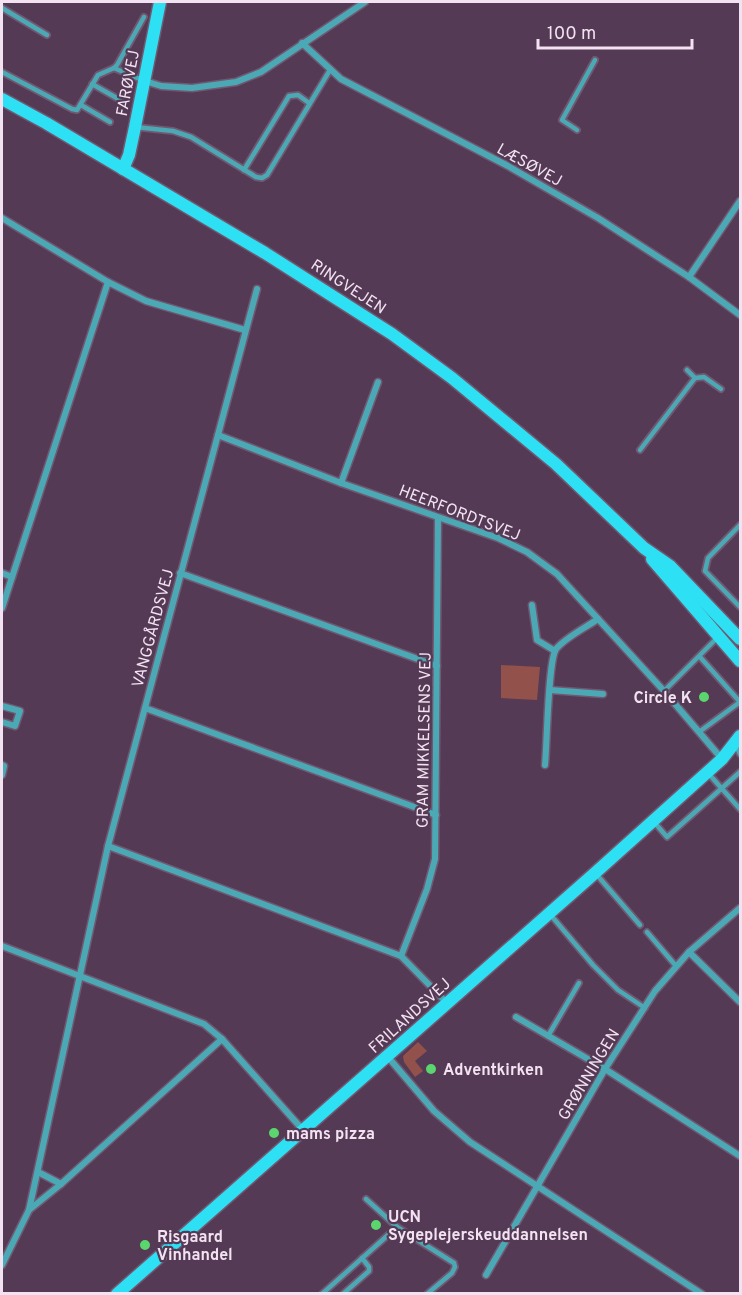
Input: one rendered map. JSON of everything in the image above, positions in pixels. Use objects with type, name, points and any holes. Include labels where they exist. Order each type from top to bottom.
[{"type":"main road","name":"FARØVEJ","points":[[123,169],[129,155],[160,2]]},
{"type":"main road","name":"RINGVEJEN","points":[[2,99],[324,289],[392,334],[452,378],[556,464],[644,548],[670,566],[741,639]]},
{"type":"main road","name":"RINGVEJEN","points":[[644,548],[663,573],[741,661]]},
{"type":"main road","name":"FRILANDSVEJ","points":[[117,1293],[595,873],[722,759],[741,736]]},
{"type":"main road","name":"FRILANDSVEJ","points":[[722,759],[740,751]]},
{"type":"street","points":[[145,81],[161,86],[192,88],[236,82],[261,72],[365,2]]},
{"type":"street","name":"LÆSØVEJ","points":[[302,43],[330,70],[355,87],[508,166],[588,212],[689,277],[741,315]]},
{"type":"street","points":[[689,277],[741,201]]},
{"type":"street","points":[[2,219],[108,282],[147,301],[245,330]]},
{"type":"street","points":[[2,608],[108,282]]},
{"type":"street","name":"VANGGÅRDSVEJ","points":[[29,1210],[108,846],[257,289]]},
{"type":"street","points":[[341,483],[378,382]]},
{"type":"street","name":"HEERFORDTSVEJ","points":[[218,435],[341,483],[498,538],[527,552],[557,574],[722,759]]},
{"type":"street","name":"GRAM MIKKELSENS VEJ","points":[[401,956],[427,889],[435,859],[438,518]]},
{"type":"street","points":[[2,573],[12,577]]},
{"type":"street","points":[[180,573],[437,666]]},
{"type":"street","points":[[532,605],[537,640],[555,651]]},
{"type":"street","points":[[546,765],[551,667],[555,651],[563,642],[598,620]]},
{"type":"street","points":[[550,690],[603,694]]},
{"type":"street","points":[[2,705],[20,711],[15,726],[2,722]]},
{"type":"street","points":[[145,708],[436,815]]},
{"type":"street","points":[[2,765],[4,766],[2,774]]},
{"type":"street","points":[[108,846],[401,956],[447,1003]]},
{"type":"street","name":"GRØNNINGEN","points":[[486,1275],[605,1069],[645,1008],[676,966],[741,908]]},
{"type":"street","points":[[2,946],[204,1024],[222,1039],[303,1130]]},
{"type":"street","points":[[690,952],[741,1002]]},
{"type":"street","points":[[516,1017],[605,1069],[741,1156]]},
{"type":"street","points":[[2,1265],[29,1210],[222,1039]]},
{"type":"street","points":[[388,1057],[435,1111],[470,1142],[702,1293]]},
{"type":"street","points":[[38,1172],[61,1184]]},
{"type":"lane","points":[[2,8],[47,35]]},
{"type":"lane","points":[[2,72],[77,110],[98,75],[114,68],[144,17]]},
{"type":"lane","points":[[576,130],[562,120],[595,60]]},
{"type":"lane","points":[[114,68],[125,75],[145,81]]},
{"type":"lane","points":[[135,127],[172,131],[191,137],[244,170],[259,178],[264,177],[330,70]]},
{"type":"lane","points":[[93,84],[122,101]]},
{"type":"lane","points":[[244,170],[289,96],[295,94],[309,103]]},
{"type":"lane","points":[[81,105],[110,122]]},
{"type":"lane","points":[[687,370],[695,378]]},
{"type":"lane","points":[[640,450],[695,378],[704,377],[721,389]]},
{"type":"lane","points":[[741,525],[708,558],[705,571],[741,607]]},
{"type":"lane","points":[[664,692],[719,636]]},
{"type":"lane","points":[[699,732],[740,702],[700,657]]},
{"type":"lane","points":[[707,772],[741,809]]},
{"type":"lane","points":[[652,820],[667,837],[741,772]]},
{"type":"lane","points":[[595,873],[640,925]]},
{"type":"lane","points":[[549,913],[593,965],[618,990],[645,1008]]},
{"type":"lane","points":[[647,932],[676,966]]},
{"type":"lane","points":[[548,1036],[579,983]]},
{"type":"lane","points":[[366,1199],[397,1227],[454,1263],[452,1273],[427,1293]]},
{"type":"lane","points":[[322,1293],[397,1227]]},
{"type":"lane","points":[[343,1293],[369,1271],[369,1267],[362,1258]]},
{"type":"shaded area","points":[[501,665],[540,667],[537,700],[501,698]]},
{"type":"shaded area","points":[[418,1042],[427,1051],[415,1061],[423,1071],[415,1077],[404,1062],[403,1056]]},
{"type":"place","name":"Circle K","points":[[704,697]]},
{"type":"place","name":"Adventkirken","points":[[431,1069]]},
{"type":"place","name":"mams pizza","points":[[274,1133]]},
{"type":"place","name":"UCN Sygeplejerskeuddannelsen","points":[[376,1225]]},
{"type":"place","name":"Risgaard Vinhandel","points":[[145,1245]]}]
